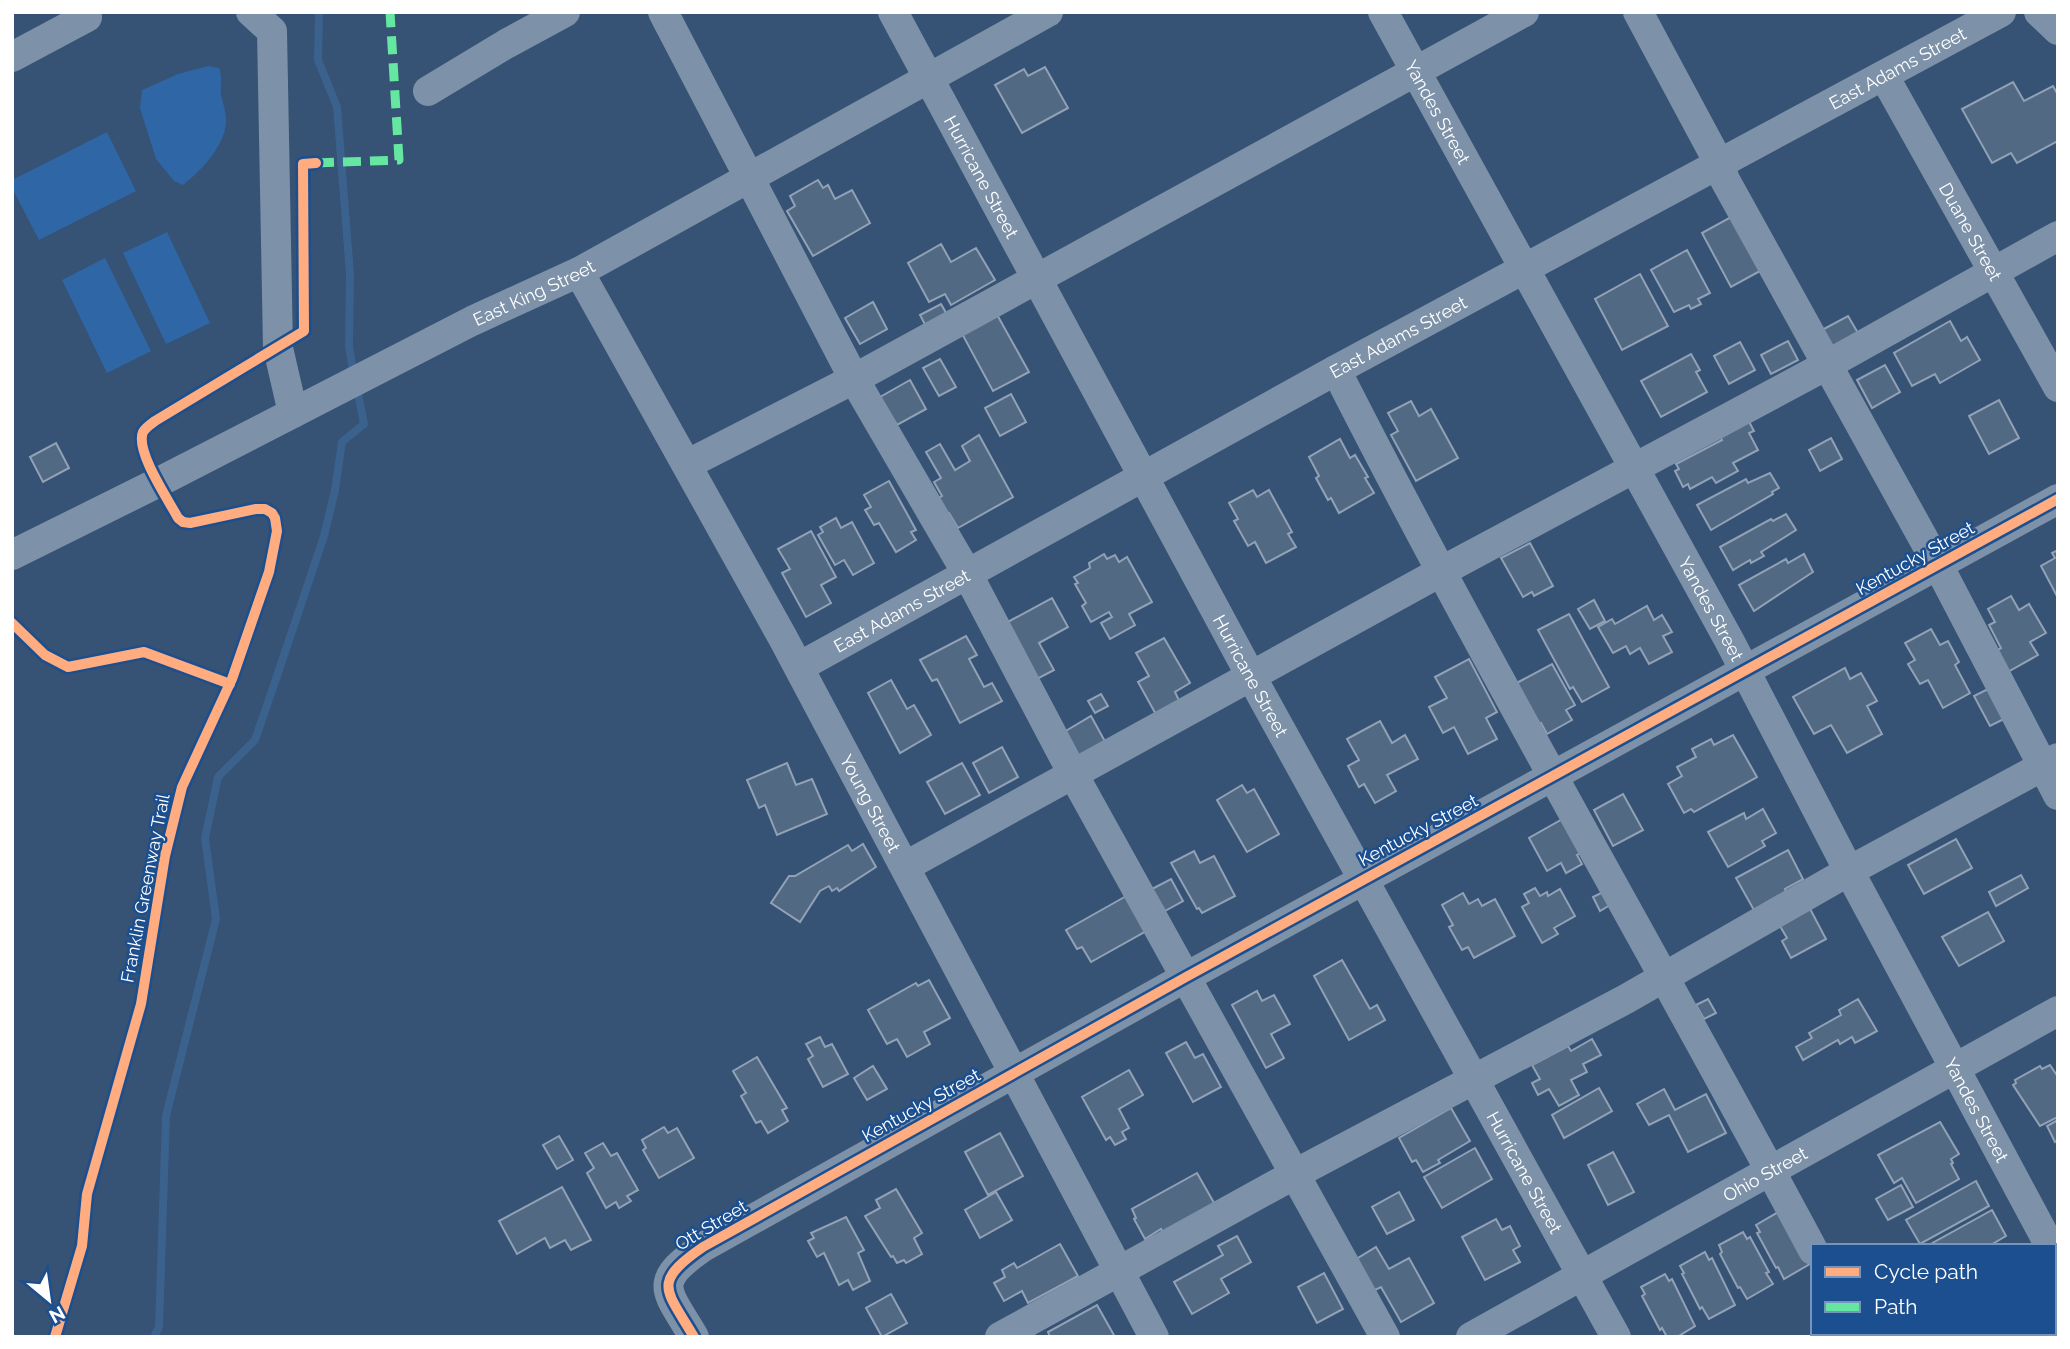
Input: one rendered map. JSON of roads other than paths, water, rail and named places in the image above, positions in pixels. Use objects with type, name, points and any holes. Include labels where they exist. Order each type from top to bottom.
[{"type":"street","points":[[251,12],[272,31],[278,348],[300,410]]},
{"type":"street","points":[[428,91],[565,12]]},
{"type":"street","points":[[663,12],[748,180],[854,379],[968,575],[1073,774],[1385,1337]]},
{"type":"street","name":"Hurricane Street","points":[[893,12],[1252,678],[1616,1337]]},
{"type":"street","name":"East King Street","points":[[12,555],[472,321],[579,272],[1048,12]]},
{"type":"street","name":"Yandes Street","points":[[1384,12],[1744,670],[2049,1244]]},
{"type":"street","points":[[688,464],[854,379],[1524,12]]},
{"type":"street","points":[[1638,12],[1720,165],[1725,180],[2050,762],[2058,795]]},
{"type":"street","name":"East Adams Street","points":[[799,667],[1336,370],[2001,12]]},
{"type":"street","points":[[2039,12],[2058,30]]},
{"type":"street","points":[[12,57],[89,14]]},
{"type":"street","name":"Duane Street","points":[[1884,76],[2058,387]]},
{"type":"street","points":[[906,866],[1252,678],[1442,570],[1827,365],[2058,236]]},
{"type":"street","name":"Young Street","points":[[579,272],[799,667],[1154,1337]]},
{"type":"street","points":[[1336,370],[1385,470],[1811,1246]]},
{"type":"street","name":"Kentucky Street","points":[[796,1196],[1363,879],[2058,499]]},
{"type":"street","points":[[1000,1337],[1294,1174],[1665,976],[1849,871],[2050,762]]},
{"type":"street","name":"Ohio Street","points":[[1471,1337],[2058,1010]]},
{"type":"street","name":"Ott Street","points":[[694,1337],[668,1292],[669,1278],[677,1265],[703,1247],[796,1196]]},
{"type":"waterway","points":[[319,12],[318,60],[337,107],[350,274],[349,347],[354,376]]},
{"type":"waterway","points":[[154,1337],[159,1327],[166,1116],[216,919],[205,838],[218,777],[255,740],[324,536],[335,490],[342,442],[364,424],[357,388]]}]
